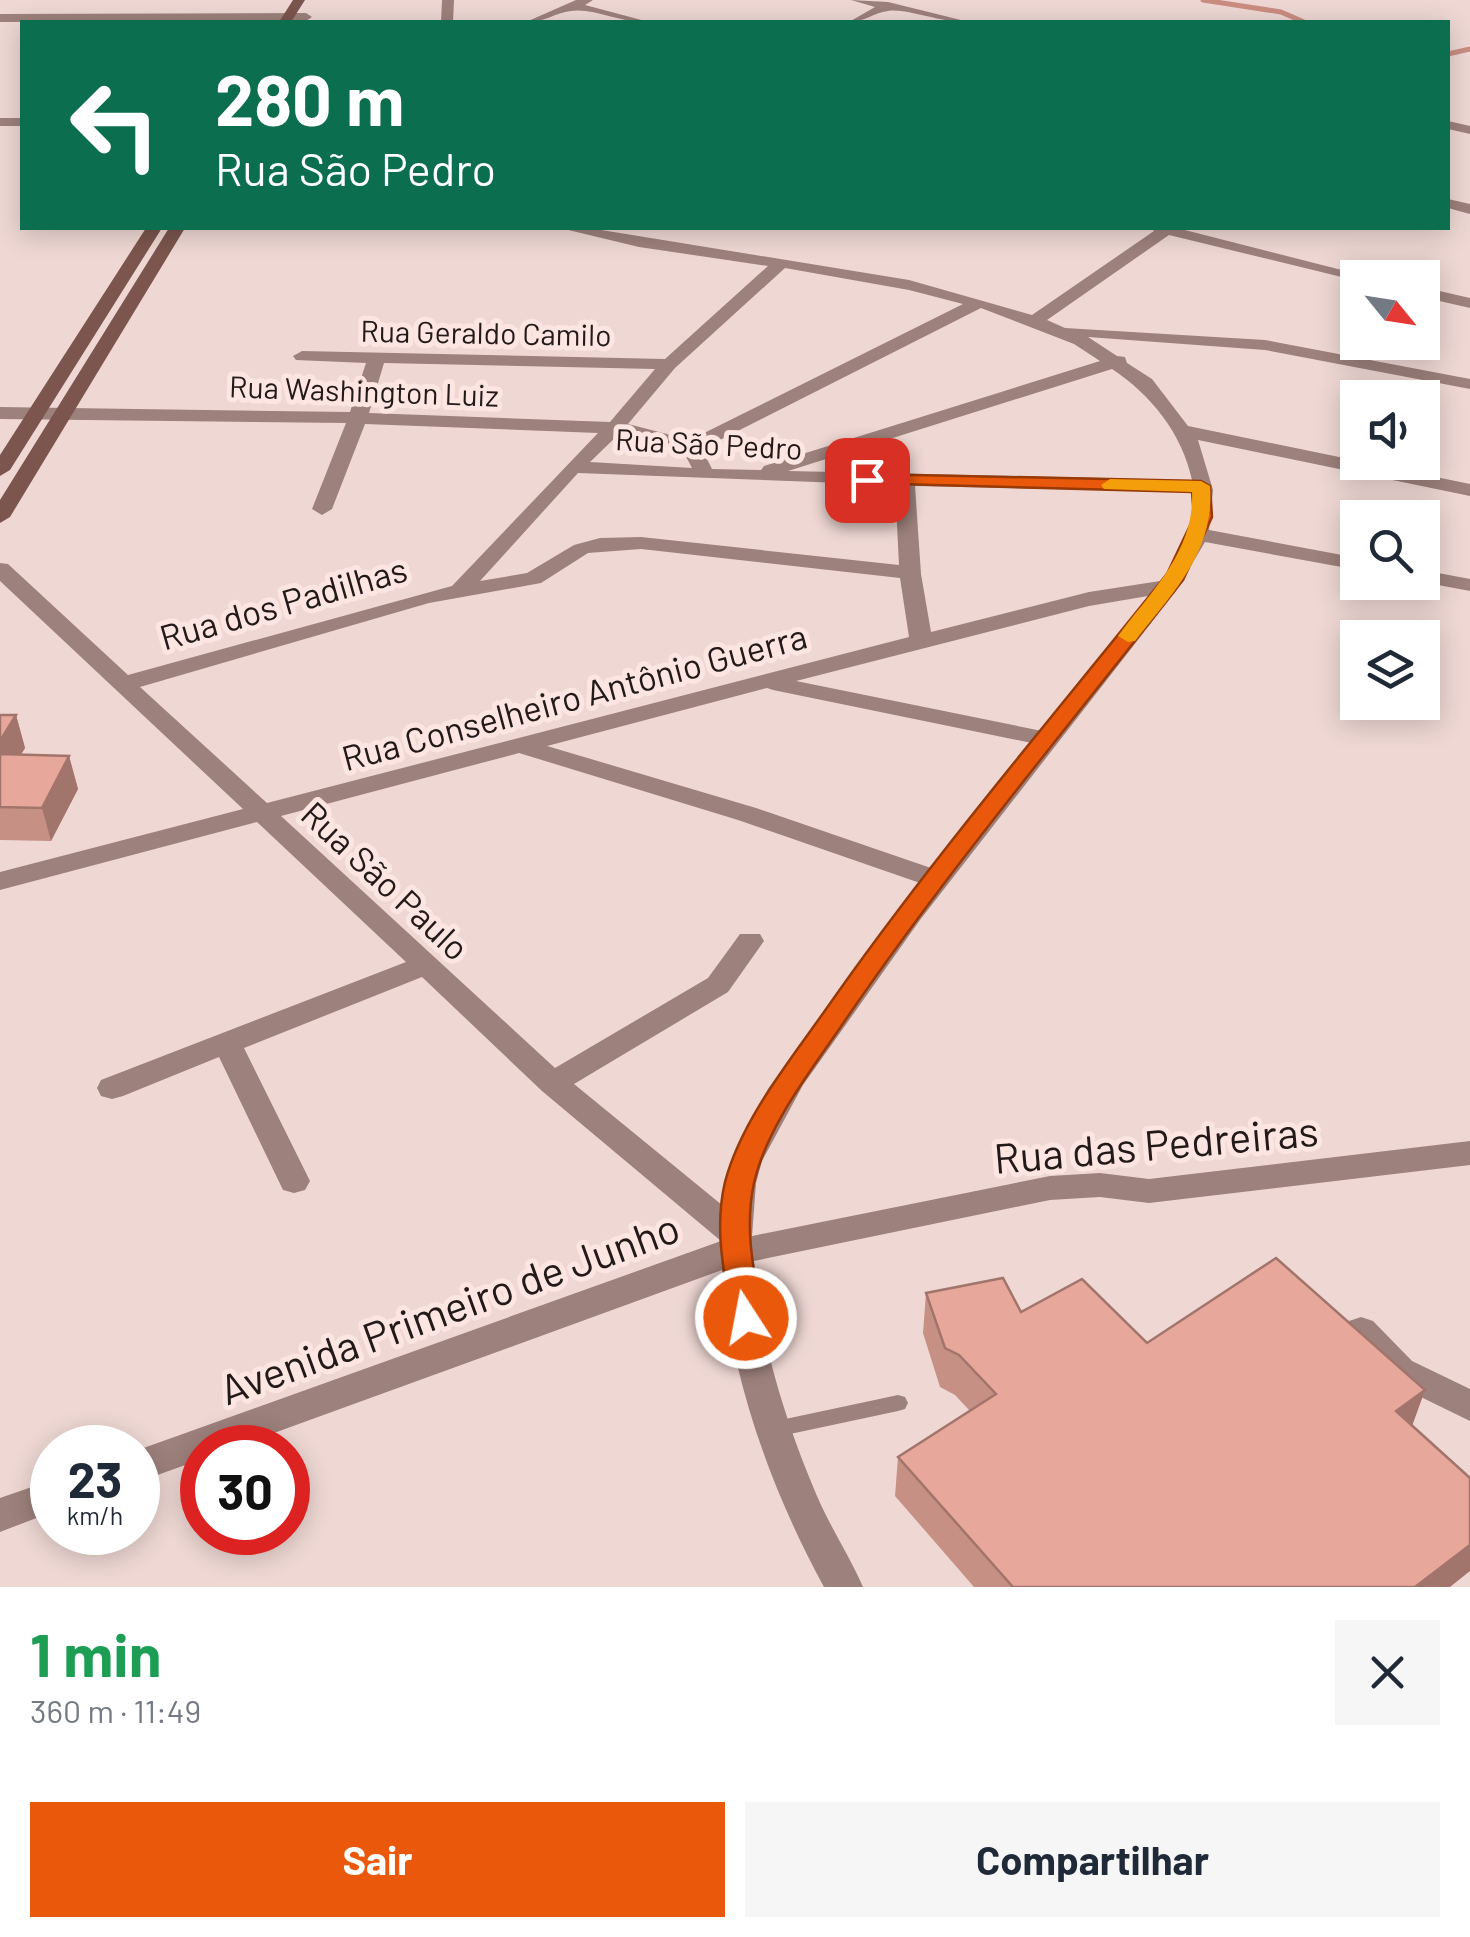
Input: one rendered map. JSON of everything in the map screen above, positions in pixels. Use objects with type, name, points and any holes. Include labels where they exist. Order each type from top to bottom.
[{"type":"main road","points":[[287,20],[300,0]]},
{"type":"main road","points":[[304,20],[317,0]]},
{"type":"main road","points":[[0,470],[153,230]]},
{"type":"main road","points":[[0,518],[176,230]]},
{"type":"main road","points":[[131,264],[154,265]]},
{"type":"main road","points":[[79,346],[104,346]]},
{"type":"street","points":[[537,20],[588,0]]},
{"type":"street","points":[[857,0],[953,20]]},
{"type":"street","points":[[572,6],[633,20]]},
{"type":"street","points":[[859,20],[888,6]]},
{"type":"street","points":[[0,18],[304,20]]},
{"type":"street","points":[[577,230],[918,287],[1052,329],[1094,346],[1144,379],[1167,403],[1200,466],[1203,517],[1198,534],[1168,586],[878,953],[806,1058],[755,1142],[740,1180],[734,1242],[740,1296],[775,1429],[804,1507],[844,1587]]},
{"type":"street","points":[[1033,322],[1163,230]]},
{"type":"street","points":[[1174,230],[1340,272]]},
{"type":"street","points":[[461,589],[573,467],[615,428],[669,364],[782,263]]},
{"type":"street","points":[[1440,296],[1470,303]]},
{"type":"street","points":[[705,475],[691,447],[978,303]]},
{"type":"street","points":[[1052,329],[1265,345],[1470,384]]},
{"type":"street","name":"Rua Geraldo Camilo","points":[[302,356],[669,364]]},
{"type":"street","points":[[322,510],[358,418],[376,357]]},
{"type":"street","points":[[752,476],[1119,362]]},
{"type":"street","name":"Rua Washington Luiz","points":[[0,413],[358,418],[615,428],[651,432],[691,447]]},
{"type":"street","points":[[1184,431],[1470,490]]},
{"type":"street","name":"Rua São Pedro","points":[[573,467],[705,475],[1201,486]]},
{"type":"street","points":[[905,481],[910,574],[921,641]]},
{"type":"street","points":[[1198,534],[1340,561]]},
{"type":"street","name":"Rua dos Padilhas","points":[[124,684],[461,589],[533,578],[581,550],[620,543],[879,567],[910,574]]},
{"type":"street","name":"Rua São Paulo","points":[[0,568],[553,1083],[734,1242]]},
{"type":"street","points":[[1440,579],[1470,585]]},
{"type":"street","name":"Rua Conselheiro Antônio Guerra","points":[[0,881],[921,641],[1089,599],[1168,586]]},
{"type":"street","points":[[768,682],[1048,739]]},
{"type":"street","points":[[521,746],[731,809],[936,879]]},
{"type":"street","points":[[553,1083],[718,985],[750,941]]},
{"type":"street","points":[[112,1088],[426,965]]},
{"type":"street","points":[[227,1043],[294,1181]]},
{"type":"street","name":"Rua das Pedreiras","points":[[734,1242],[1050,1188],[1100,1185],[1149,1192],[1470,1153]]},
{"type":"street","name":"Avenida Primeiro de Junho","points":[[160,1458],[734,1242]]},
{"type":"street","points":[[1361,1331],[1400,1371],[1470,1406]]},
{"type":"street","points":[[0,1515],[30,1504]]},
{"type":"lane","points":[[775,1429],[898,1403]]},
{"type":"building","points":[[0,715],[16,715],[0,741]]},
{"type":"building","points":[[0,754],[69,756],[42,808],[0,807]]},
{"type":"building","points":[[1276,1258],[1425,1390],[1396,1411],[1470,1478],[1470,1545],[1415,1587],[1013,1587],[898,1457],[996,1394],[959,1355],[945,1348],[926,1293],[1003,1278],[1021,1312],[1082,1279],[1147,1343]]},
{"type":"waterway","points":[[1203,0],[1281,12],[1299,20]]},
{"type":"waterway","points":[[1450,54],[1470,49]]},
{"type":"slow traffic","points":[[1110,485],[1201,486],[1203,517],[1196,537],[1176,576],[1128,636]]},
{"type":"route","points":[[746,1318],[732,1232],[740,1180],[755,1142],[795,1073],[878,953],[1176,576],[1203,517],[1201,486],[867,480]]}]
